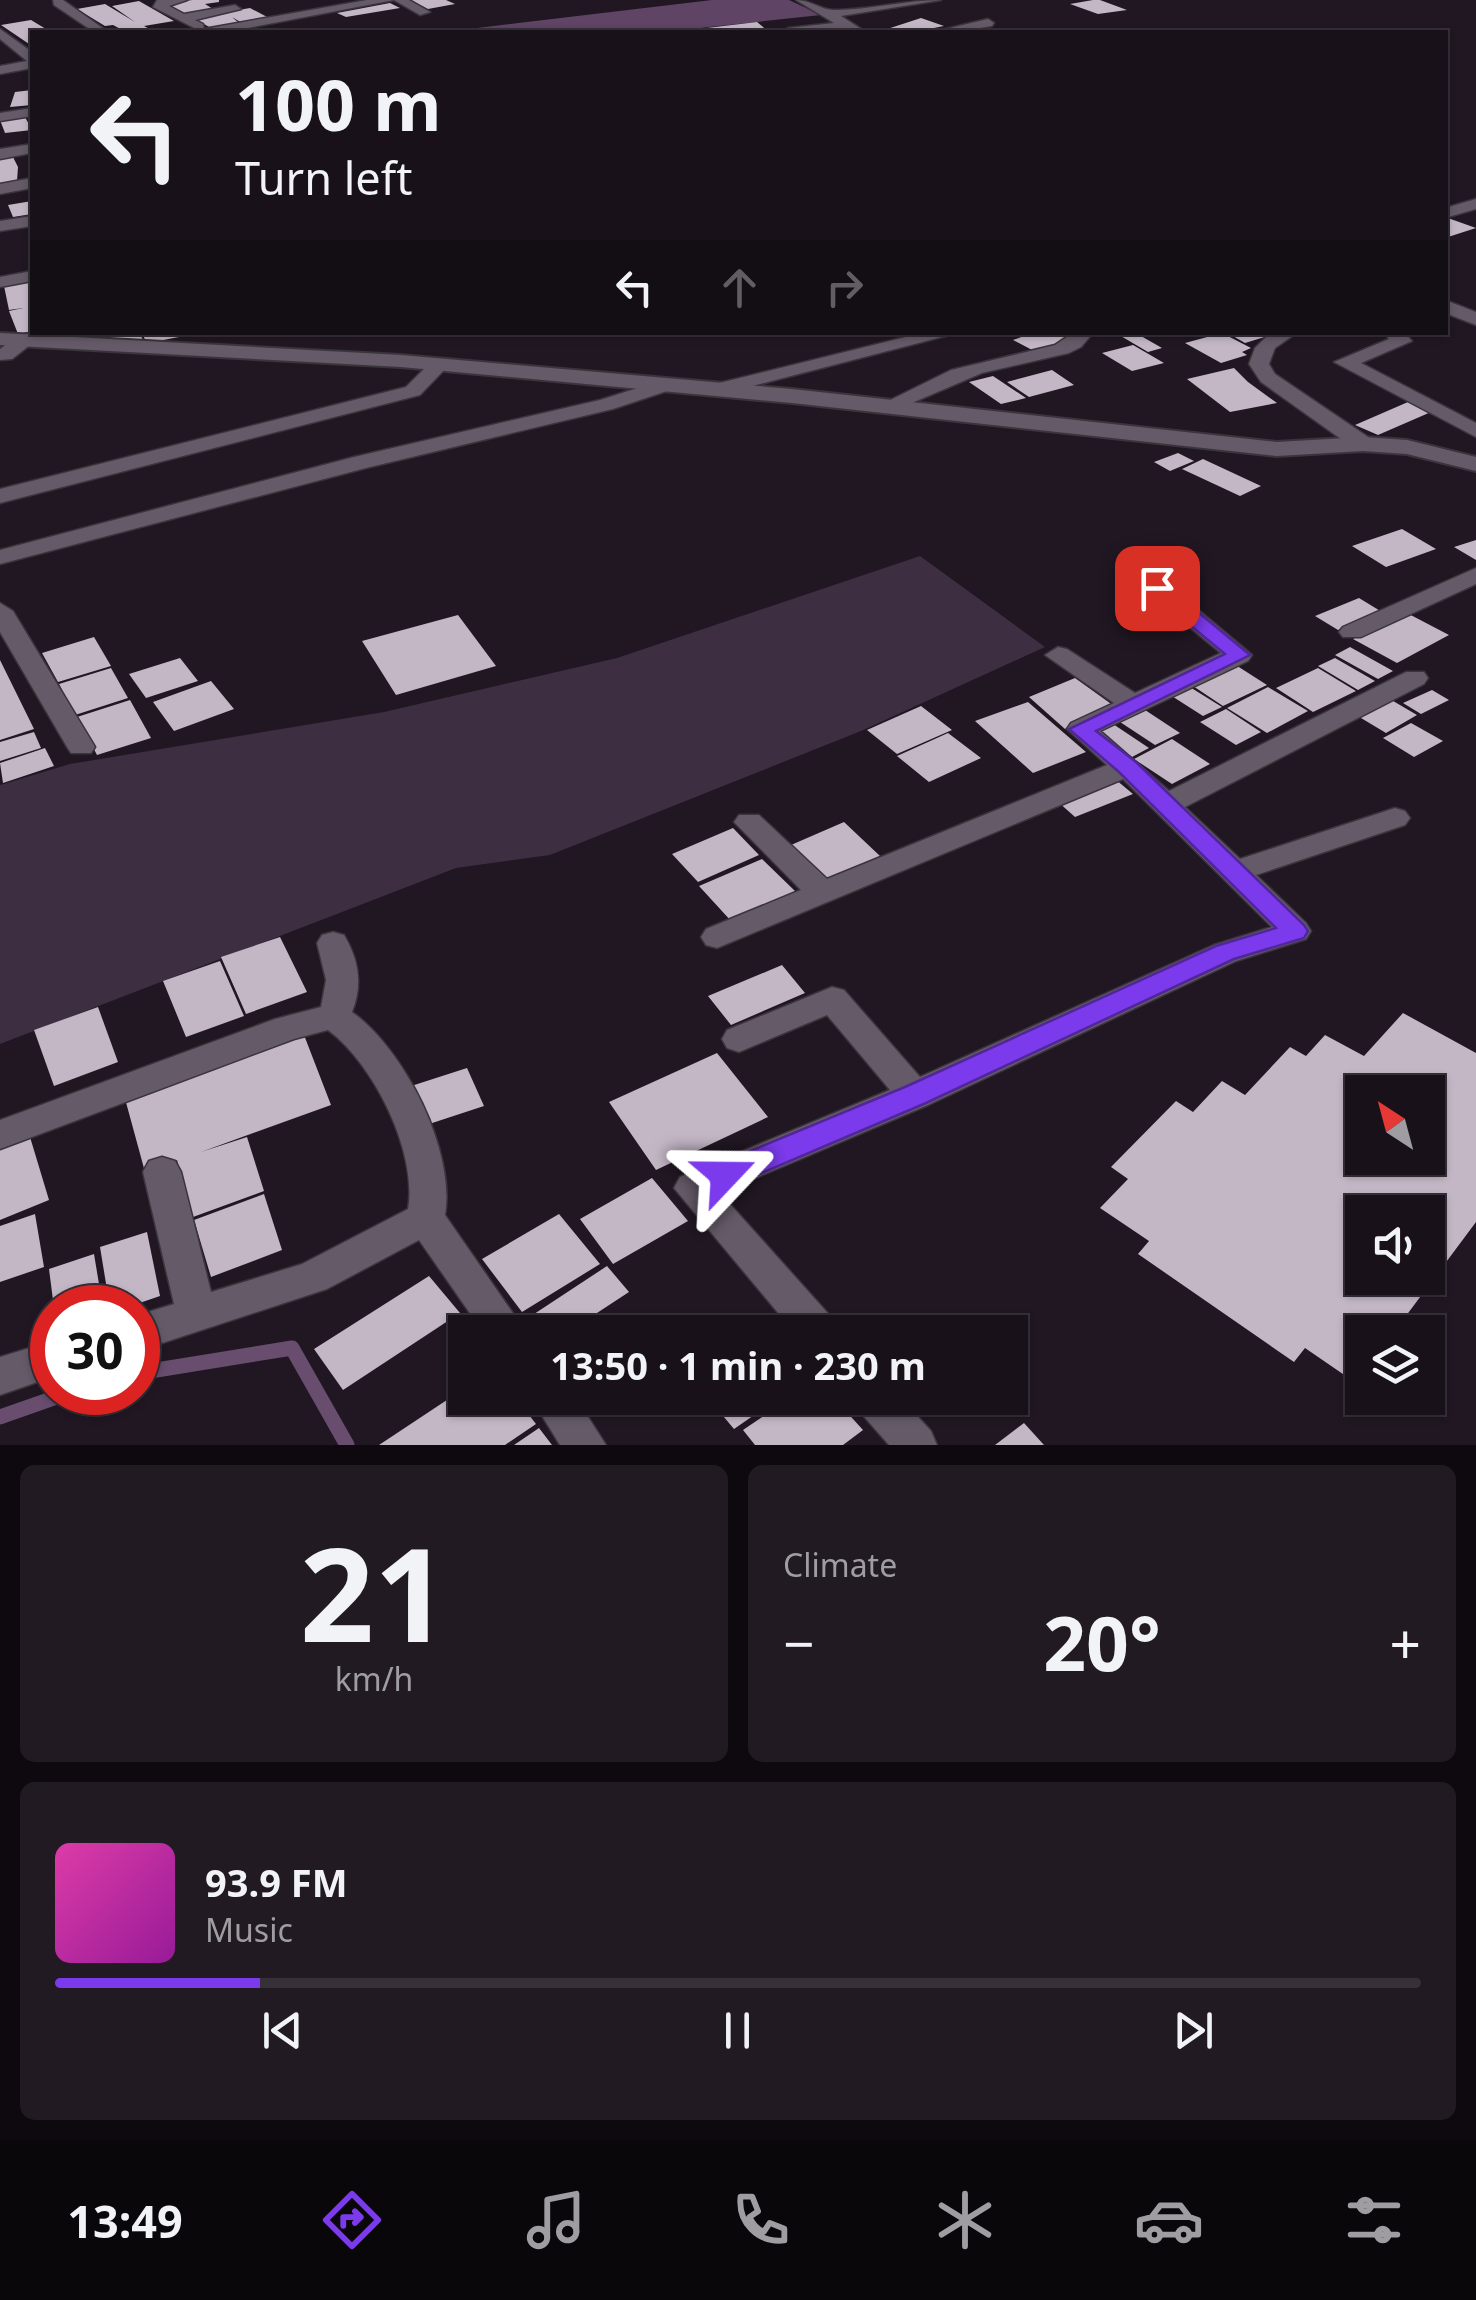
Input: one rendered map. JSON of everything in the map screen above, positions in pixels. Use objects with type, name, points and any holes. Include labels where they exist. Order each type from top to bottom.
[{"type":"main road","points":[[7,347],[396,374],[438,366],[718,390],[1276,449],[1364,444],[1474,460]]},
{"type":"street","points":[[181,0],[157,4],[204,30]]},
{"type":"street","points":[[219,30],[388,0]]},
{"type":"street","points":[[400,0],[424,12]]},
{"type":"street","points":[[802,0],[853,29]]},
{"type":"street","points":[[830,14],[935,0]]},
{"type":"street","points":[[58,2],[99,30]]},
{"type":"street","points":[[182,18],[251,6]]},
{"type":"street","points":[[957,30],[988,23]]},
{"type":"street","points":[[0,33],[30,59]]},
{"type":"street","points":[[0,70],[30,62]]},
{"type":"street","points":[[0,117],[30,112]]},
{"type":"street","points":[[0,154],[30,148]]},
{"type":"street","points":[[0,188],[30,184]]},
{"type":"street","points":[[1448,212],[1476,204]]},
{"type":"street","points":[[0,226],[30,221]]},
{"type":"street","points":[[0,282],[30,276]]},
{"type":"street","points":[[1448,307],[1476,319]]},
{"type":"street","points":[[7,347],[49,335]]},
{"type":"street","points":[[718,390],[940,335]]},
{"type":"street","points":[[886,407],[958,371],[1070,346],[1082,335]]},
{"type":"street","points":[[1277,335],[1262,349],[1260,364],[1268,378],[1364,444]]},
{"type":"street","points":[[1396,335],[1402,340],[1344,362],[1476,432]]},
{"type":"street","points":[[0,496],[414,391],[438,366]]},
{"type":"street","points":[[0,557],[362,462],[606,404],[666,385]]},
{"type":"street","points":[[1352,632],[1476,575]]},
{"type":"street","points":[[803,1315],[693,1188],[915,1095],[1225,953],[1295,931],[1127,767],[1081,729],[1240,655],[1157,588]]},
{"type":"street","points":[[0,611],[81,747]]},
{"type":"street","points":[[1058,655],[1134,705]]},
{"type":"street","points":[[1165,804],[1414,678]]},
{"type":"street","points":[[717,937],[1127,767]]},
{"type":"street","points":[[1234,872],[1395,818]]},
{"type":"street","points":[[749,822],[822,894]]},
{"type":"street","points":[[333,943],[342,963],[342,1000],[333,1016]]},
{"type":"street","points":[[738,1039],[832,999],[915,1095]]},
{"type":"street","points":[[0,1135],[287,1028],[333,1016],[356,1030],[384,1069],[430,1184],[426,1218],[494,1315]]},
{"type":"street","points":[[162,1172],[197,1314]]},
{"type":"street","points":[[160,1326],[313,1277],[426,1218]]},
{"type":"street","points":[[0,1376],[30,1367]]},
{"type":"street","points":[[564,1415],[585,1445]]},
{"type":"street","points":[[890,1415],[916,1445]]},
{"type":"shaded area","points":[[712,0],[789,0],[821,15],[682,30],[461,30]]},
{"type":"shaded area","points":[[920,556],[1045,647],[861,731],[550,855],[456,868],[0,1044],[0,785],[70,764],[384,712],[617,658]]},
{"type":"building","points":[[192,0],[219,2],[205,4],[213,9],[185,14],[168,4]]},
{"type":"building","points":[[410,0],[446,0],[455,4],[428,9]]},
{"type":"building","points":[[1093,0],[1127,10],[1098,14],[1070,4]]},
{"type":"building","points":[[139,1],[174,21],[144,26],[151,30],[122,30],[105,26],[77,9],[105,4],[135,22],[112,6]]},
{"type":"building","points":[[390,3],[400,8],[346,17],[337,13]]},
{"type":"building","points":[[250,8],[269,18],[242,23],[232,17],[239,23],[211,28],[193,18]]},
{"type":"building","points":[[921,18],[944,26],[924,30],[884,30]]},
{"type":"building","points":[[31,20],[48,30],[30,30],[30,45],[1,25]]},
{"type":"building","points":[[757,22],[767,30],[710,30],[707,28]]},
{"type":"building","points":[[30,90],[30,105],[10,107],[15,92]]},
{"type":"building","points":[[25,117],[30,130],[5,133],[0,120]]},
{"type":"building","points":[[13,157],[18,167],[17,181],[0,183],[0,158]]},
{"type":"building","points":[[30,201],[30,214],[13,217],[8,205]]},
{"type":"building","points":[[1448,218],[1476,228],[1448,237]]},
{"type":"building","points":[[30,281],[30,331],[18,334],[9,311],[23,308],[9,310],[4,286]]},
{"type":"building","points":[[140,335],[146,344],[66,338]]},
{"type":"building","points":[[143,335],[179,337],[147,343]]},
{"type":"building","points":[[1027,335],[1063,335],[1072,340],[1036,352],[1013,340]]},
{"type":"building","points":[[1119,335],[1139,335],[1162,348],[1148,352]]},
{"type":"building","points":[[1226,335],[1251,348],[1242,352],[1247,355],[1221,363],[1185,343]]},
{"type":"building","points":[[1231,335],[1268,336],[1245,343]]},
{"type":"building","points":[[1133,345],[1164,363],[1132,371],[1102,353]]},
{"type":"building","points":[[1234,368],[1277,403],[1230,412],[1187,379]]},
{"type":"building","points":[[1052,370],[1074,385],[1029,397],[1007,382]]},
{"type":"building","points":[[993,376],[1026,398],[1001,404],[969,382]]},
{"type":"building","points":[[1408,402],[1431,412],[1378,435],[1355,425]]},
{"type":"building","points":[[1178,453],[1194,461],[1170,471],[1154,462]]},
{"type":"building","points":[[1203,459],[1261,486],[1240,496],[1182,469]]},
{"type":"building","points":[[1402,529],[1436,549],[1386,567],[1352,546]]},
{"type":"building","points":[[1476,540],[1476,560],[1454,547]]},
{"type":"building","points":[[1359,598],[1382,612],[1338,630],[1315,616]]},
{"type":"building","points":[[1405,612],[1449,635],[1397,663],[1353,639]]},
{"type":"building","points":[[458,615],[496,666],[396,695],[362,641]]},
{"type":"building","points":[[94,637],[111,666],[58,682],[42,653]]},
{"type":"building","points":[[1350,647],[1393,671],[1378,679],[1335,655]]},
{"type":"building","points":[[180,658],[198,681],[146,698],[129,674]]},
{"type":"building","points":[[1335,658],[1375,681],[1358,690],[1318,666]]},
{"type":"building","points":[[0,660],[34,729],[0,740]]},
{"type":"building","points":[[1231,662],[1267,685],[1223,706],[1187,682]]},
{"type":"building","points":[[111,668],[128,698],[75,715],[59,684]]},
{"type":"building","points":[[1318,668],[1356,691],[1313,712],[1276,688]]},
{"type":"building","points":[[1075,678],[1114,706],[1065,729],[1029,697]]},
{"type":"building","points":[[211,681],[234,709],[174,731],[153,702]]},
{"type":"building","points":[[1185,684],[1222,707],[1203,716],[1167,693]]},
{"type":"building","points":[[1268,687],[1308,711],[1267,733],[1227,708]]},
{"type":"building","points":[[1432,690],[1449,700],[1421,714],[1403,703]]},
{"type":"building","points":[[1388,698],[1417,715],[1386,733],[1356,715]]},
{"type":"building","points":[[130,700],[151,738],[97,755],[77,717]]},
{"type":"building","points":[[1028,702],[1086,752],[1033,773],[975,721]]},
{"type":"building","points":[[921,706],[952,730],[897,754],[867,730]]},
{"type":"building","points":[[1142,708],[1180,733],[1155,745],[1117,720]]},
{"type":"building","points":[[1226,709],[1261,732],[1236,745],[1200,722]]},
{"type":"building","points":[[1411,723],[1443,741],[1414,757],[1383,738]]},
{"type":"building","points":[[1113,724],[1149,748],[1132,757],[1097,732]]},
{"type":"building","points":[[34,732],[41,748],[0,761],[0,742]]},
{"type":"building","points":[[948,733],[981,758],[929,782],[897,756]]},
{"type":"building","points":[[1172,739],[1210,764],[1172,784],[1134,759]]},
{"type":"building","points":[[45,748],[54,766],[3,783],[0,763]]},
{"type":"building","points":[[1115,779],[1133,794],[1075,817],[1057,801]]},
{"type":"building","points":[[844,822],[880,856],[827,880],[791,845]]},
{"type":"building","points":[[733,828],[759,855],[698,882],[672,854]]},
{"type":"building","points":[[762,859],[796,892],[732,922],[699,886]]},
{"type":"building","points":[[280,937],[307,992],[246,1014],[221,957]]},
{"type":"building","points":[[220,961],[244,1016],[186,1037],[163,981]]},
{"type":"building","points":[[782,965],[805,993],[731,1025],[708,996]]},
{"type":"building","points":[[98,1007],[118,1062],[54,1086],[34,1030]]},
{"type":"building","points":[[1403,1013],[1476,1053],[1476,1222],[1445,1264],[1445,1195],[1345,1195],[1345,1295],[1422,1295],[1407,1315],[1345,1315],[1345,1375],[1305,1348],[1294,1362],[1138,1254],[1149,1241],[1100,1208],[1128,1179],[1111,1167],[1176,1101],[1193,1112],[1222,1081],[1245,1095],[1290,1047],[1306,1056],[1325,1035],[1364,1056]]},
{"type":"building","points":[[304,1035],[331,1105],[201,1152],[247,1137],[264,1191],[193,1217],[177,1160],[145,1172],[124,1095]]},
{"type":"building","points":[[717,1053],[768,1117],[656,1170],[609,1102]]},
{"type":"building","points":[[467,1068],[484,1106],[420,1127],[405,1088]]},
{"type":"building","points":[[30,1137],[49,1200],[0,1220],[0,1149]]},
{"type":"building","points":[[652,1178],[688,1221],[613,1264],[580,1219]]},
{"type":"building","points":[[264,1194],[282,1250],[211,1277],[194,1220]]},
{"type":"building","points":[[35,1214],[44,1267],[0,1282],[0,1226]]},
{"type":"building","points":[[559,1214],[600,1264],[522,1312],[482,1259]]},
{"type":"building","points":[[147,1232],[158,1285],[106,1285],[100,1247]]},
{"type":"building","points":[[94,1254],[99,1285],[51,1285],[49,1269]]},
{"type":"building","points":[[607,1266],[629,1292],[594,1315],[533,1315]]},
{"type":"building","points":[[429,1276],[460,1313],[448,1315],[448,1321],[343,1390],[314,1349]]},
{"type":"building","points":[[448,1399],[448,1415],[529,1415],[536,1424],[505,1445],[379,1445]]},
{"type":"building","points":[[722,1415],[754,1415],[734,1429]]},
{"type":"building","points":[[765,1415],[849,1415],[863,1430],[843,1445],[755,1445],[743,1430]]},
{"type":"building","points":[[1024,1423],[1044,1445],[995,1445]]},
{"type":"building","points":[[539,1428],[552,1445],[514,1445]]},
{"type":"waterway","points":[[160,1369],[292,1348],[347,1445]]},
{"type":"waterway","points":[[0,1417],[30,1406]]},
{"type":"route","points":[[725,1175],[915,1095],[1225,953],[1295,931],[1127,767],[1081,729],[1240,655],[1157,588]]}]
